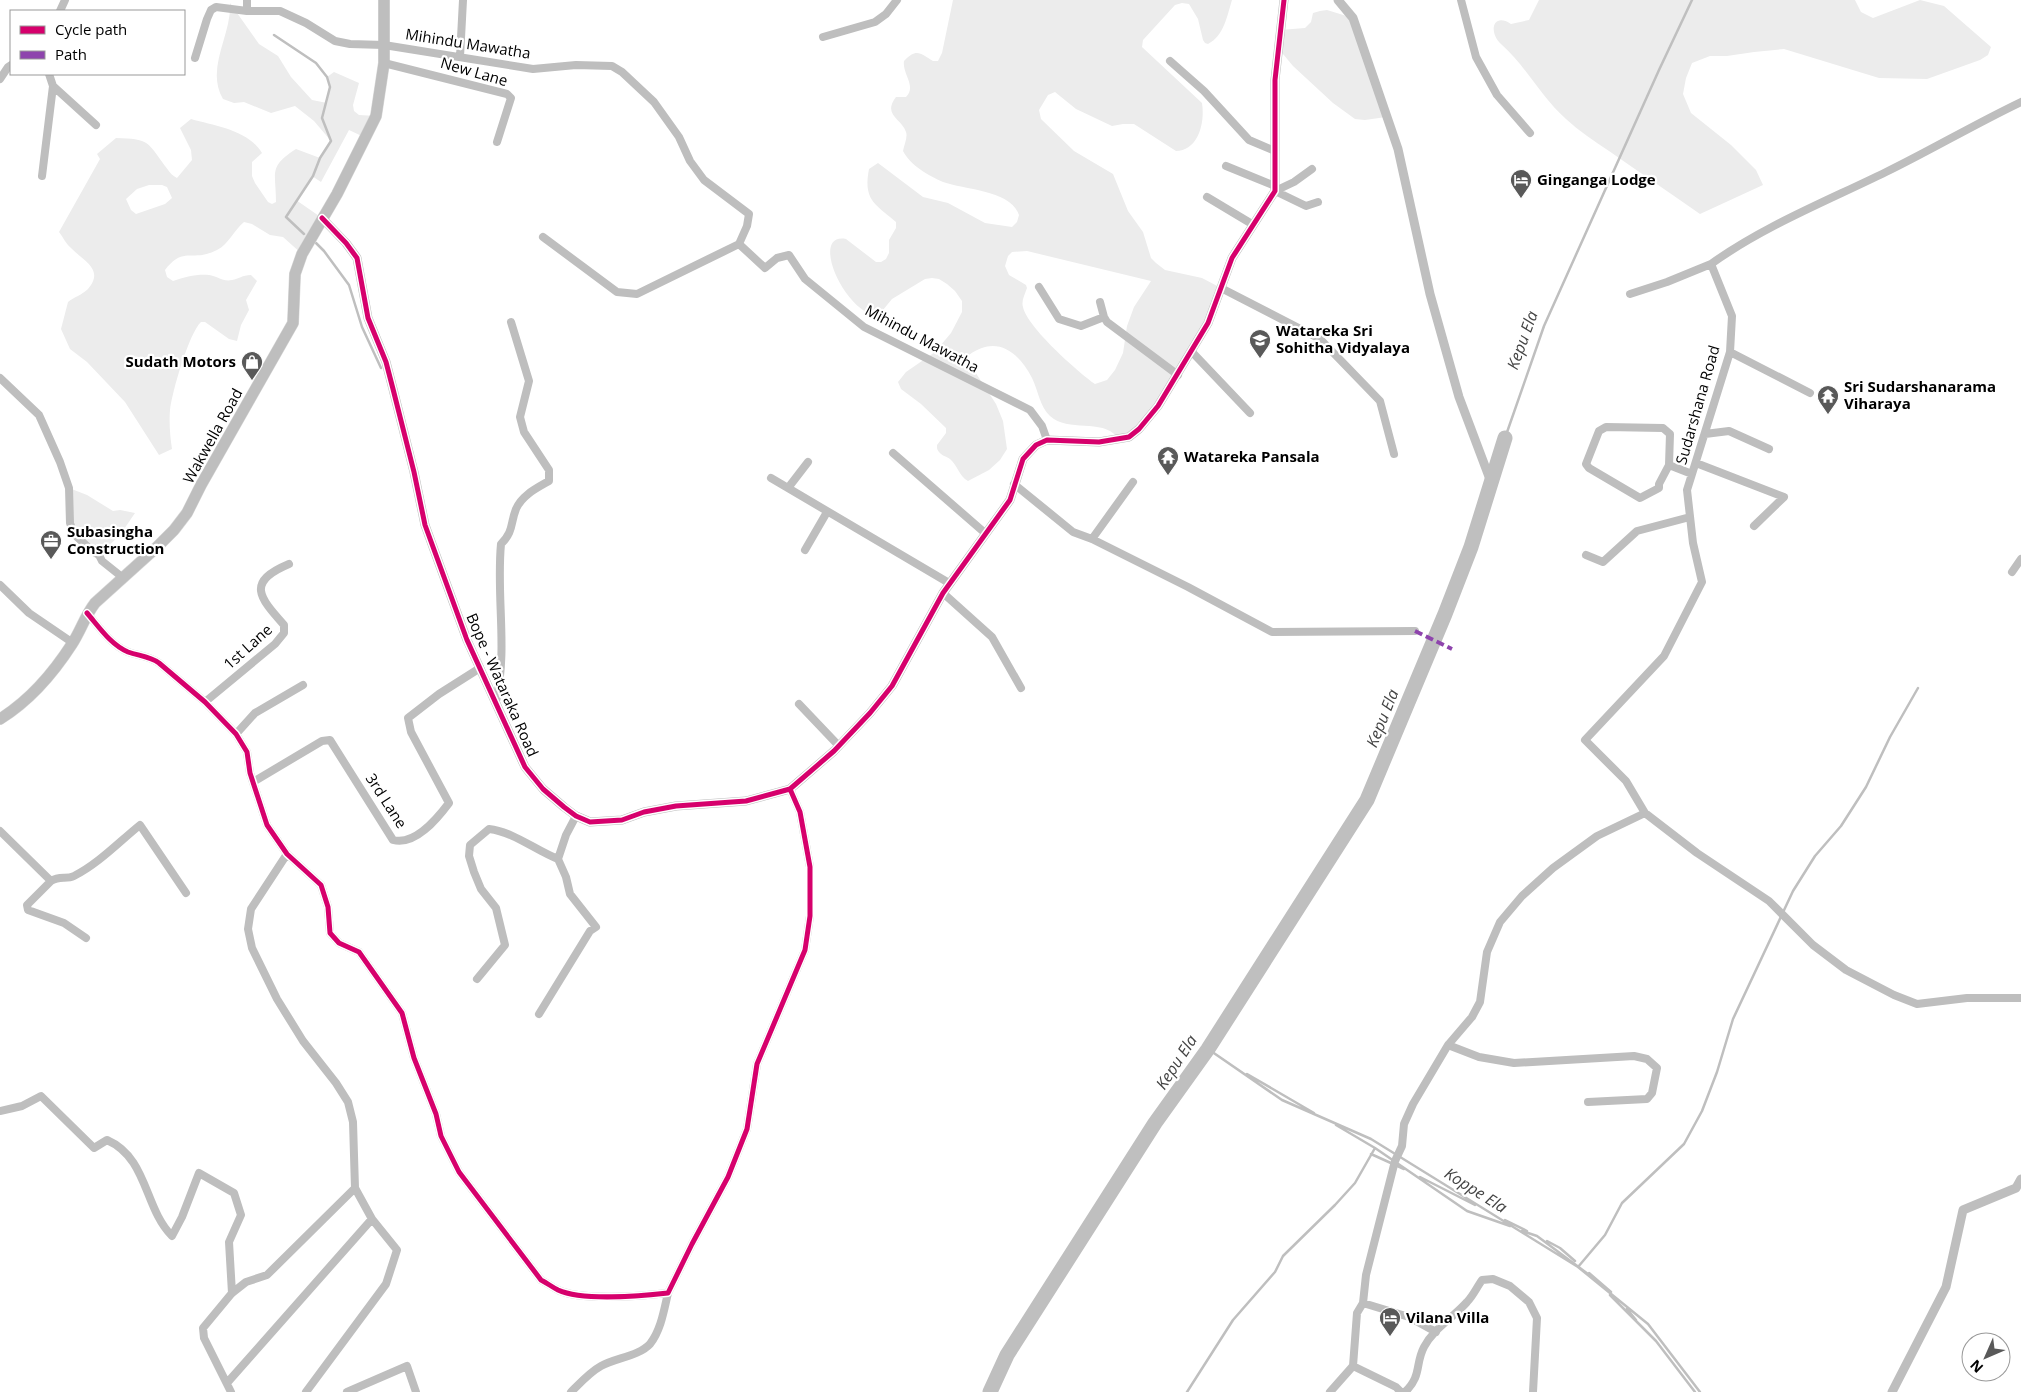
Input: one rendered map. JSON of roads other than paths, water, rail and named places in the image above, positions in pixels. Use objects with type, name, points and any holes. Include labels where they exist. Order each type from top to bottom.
[{"type":"main road","name":"Wakwella Road","points":[[0,719],[49,676],[73,643],[88,613],[122,577],[174,530],[187,513],[293,323],[295,274],[302,254],[337,194],[376,116],[384,63],[384,0]]},
{"type":"street","points":[[247,0],[247,10]]},
{"type":"street","points":[[460,57],[463,0]]},
{"type":"street","points":[[823,37],[875,22],[886,14],[896,0]]},
{"type":"street","points":[[1047,440],[1099,442],[1129,438],[1158,406],[1208,323],[1232,258],[1275,188],[1274,80],[1284,0]]},
{"type":"street","points":[[1461,0],[1476,57],[1497,95],[1530,133]]},
{"type":"street","name":"Mihindu Mawatha","points":[[195,58],[207,19],[213,8],[216,7],[280,11],[306,23],[335,41],[350,44],[384,45],[533,69],[576,65],[612,66],[622,72],[654,102],[680,137],[699,174],[749,214],[747,226],[739,244],[765,268],[777,258],[788,255],[805,279],[864,327],[1030,410],[1042,426],[1047,440]]},
{"type":"street","points":[[1170,61],[1204,91],[1248,140],[1276,151]]},
{"type":"street","name":"New Lane","points":[[384,63],[507,94],[511,98],[496,142]]},
{"type":"street","points":[[0,79],[10,66]]},
{"type":"street","points":[[42,176],[53,86],[49,75]]},
{"type":"street","points":[[53,86],[96,125]]},
{"type":"street","points":[[1630,294],[1667,282],[1711,264],[1740,243],[1908,161],[1975,124],[2021,102]]},
{"type":"street","points":[[1226,166],[1275,188],[1306,206],[1318,202]]},
{"type":"street","points":[[1275,188],[1294,182],[1312,170]]},
{"type":"street","points":[[1207,197],[1252,224]]},
{"type":"street","name":"Bope - Wataraka Road","points":[[322,218],[346,243],[357,258],[368,318],[386,362],[414,472],[425,525],[456,612],[496,700],[511,740],[525,767],[543,789],[576,816],[590,822],[622,820],[644,812],[676,806],[746,801],[790,789],[870,713],[892,686],[943,592],[1010,500],[1022,459],[1036,445],[1047,440]]},
{"type":"street","points":[[543,236],[617,292],[624,294],[637,294],[739,244]]},
{"type":"street","name":"Sudarshana Road","points":[[1645,813],[1626,781],[1585,740],[1664,656],[1702,582],[1693,543],[1687,490],[1730,352],[1732,316],[1711,264]]},
{"type":"street","points":[[1039,287],[1059,319],[1081,326],[1104,317]]},
{"type":"street","points":[[1221,288],[1320,339],[1380,401],[1394,454]]},
{"type":"street","points":[[1100,302],[1107,322],[1178,375]]},
{"type":"street","points":[[496,700],[501,678],[502,616],[498,573],[501,544],[509,535],[517,507],[531,491],[548,481],[548,470],[524,432],[520,417],[529,381],[511,322]]},
{"type":"street","points":[[1192,352],[1250,412]]},
{"type":"street","points":[[1730,352],[1810,393]]},
{"type":"street","points":[[0,378],[39,415],[60,462],[69,488],[70,523],[74,534],[122,577]]},
{"type":"street","points":[[1606,427],[1663,428],[1670,434],[1669,465],[1659,484],[1659,488],[1640,498],[1589,468],[1586,464],[1599,431],[1606,427]]},
{"type":"street","points":[[1705,434],[1729,431],[1769,449]]},
{"type":"street","points":[[893,453],[985,534]]},
{"type":"street","points":[[788,488],[808,462]]},
{"type":"street","points":[[1696,463],[1784,497],[1754,526]]},
{"type":"street","points":[[1669,465],[1692,474]]},
{"type":"street","points":[[772,478],[949,583]]},
{"type":"street","points":[[1092,539],[1133,482]]},
{"type":"street","points":[[1014,484],[1073,532],[1092,539],[1272,632],[1415,632]]},
{"type":"street","points":[[805,550],[827,512]]},
{"type":"street","points":[[1586,555],[1603,562],[1637,531],[1690,517]]},
{"type":"street","points":[[2012,572],[2021,558]]},
{"type":"street","name":"1st Lane","points":[[205,702],[275,644],[284,634],[284,625],[267,606],[260,593],[261,583],[273,570],[289,564]]},
{"type":"street","points":[[0,585],[29,613],[73,643]]},
{"type":"street","points":[[943,592],[992,637],[1021,688]]},
{"type":"street","points":[[88,613],[106,635],[127,652],[151,658],[159,663],[205,702],[236,734],[246,752],[253,782],[267,825],[286,854],[322,885],[328,907],[330,933],[339,943],[359,952],[402,1013],[414,1058],[436,1114],[441,1136],[459,1172],[541,1280],[559,1290],[572,1294],[627,1297],[668,1293]]},
{"type":"street","name":"3rd Lane","points":[[253,782],[322,740],[330,740],[393,840],[401,842],[418,834],[436,820],[449,803],[411,732],[408,718],[439,694],[480,668]]},
{"type":"street","points":[[236,734],[254,713],[303,684]]},
{"type":"street","points":[[799,704],[838,745]]},
{"type":"street","points":[[571,1392],[599,1367],[617,1358],[640,1352],[656,1336],[668,1293],[728,1177],[747,1129],[757,1064],[805,950],[810,916],[810,867],[800,812],[790,789]]},
{"type":"street","points":[[1330,1392],[1353,1366],[1357,1313],[1362,1303],[1366,1275],[1395,1161],[1402,1146],[1404,1124],[1413,1104],[1448,1045],[1472,1017],[1480,1002],[1487,952],[1500,922],[1522,896],[1553,868],[1597,836],[1645,813],[1697,853],[1769,901],[1812,944],[1846,970],[1894,995],[1916,1004],[1967,998],[2021,998]]},
{"type":"street","points":[[539,1014],[590,930],[596,927],[570,894],[566,877],[558,859],[566,835],[576,816]]},
{"type":"street","points":[[86,938],[64,923],[28,910],[27,905],[51,881],[57,877],[71,878],[84,870],[140,825],[186,892]]},
{"type":"street","points":[[477,979],[505,945],[496,908],[481,889],[474,872],[469,856],[470,845],[489,829],[502,830],[545,854],[558,859]]},
{"type":"street","points":[[0,831],[51,881]]},
{"type":"street","points":[[286,854],[251,909],[248,929],[252,948],[277,999],[303,1042],[348,1102],[353,1122],[355,1188],[372,1219],[397,1250],[386,1284],[306,1392]]},
{"type":"street","points":[[1448,1045],[1479,1056],[1514,1063],[1634,1056],[1648,1059],[1657,1068],[1652,1093],[1647,1099],[1588,1102]]},
{"type":"street","points":[[0,1111],[22,1106],[40,1096],[94,1148],[107,1140],[118,1145],[140,1173],[164,1228],[172,1236],[200,1173],[234,1193],[241,1215],[229,1242],[232,1293]]},
{"type":"street","points":[[1892,1392],[1946,1287],[1963,1210],[2016,1188],[2021,1179]]},
{"type":"street","points":[[232,1392],[204,1338],[203,1328],[232,1293],[246,1282],[267,1275],[355,1188]]},
{"type":"street","points":[[227,1383],[372,1219]]},
{"type":"street","points":[[1353,1366],[1403,1392],[1413,1384],[1423,1349],[1436,1332],[1467,1302],[1482,1280],[1493,1279],[1510,1286],[1529,1302],[1537,1318],[1533,1392]]},
{"type":"street","points":[[1362,1303],[1409,1317],[1436,1332]]},
{"type":"street","points":[[347,1392],[407,1366],[416,1392]]},
{"type":"waterway","points":[[1338,0],[1353,18],[1398,149],[1430,294],[1459,397],[1491,482]]},
{"type":"waterway","name":"Kepu Ela","points":[[1505,438],[1544,326],[1692,0]]},
{"type":"waterway","points":[[274,35],[316,63],[327,77],[330,87],[322,118],[331,141],[320,158],[313,176],[286,217],[304,234]]},
{"type":"waterway","points":[[316,243],[349,285],[362,327],[381,368]]},
{"type":"waterway","name":"Kepu Ela","points":[[990,1392],[1007,1355],[1155,1123],[1208,1049],[1367,800],[1471,547],[1505,438]]},
{"type":"waterway","points":[[1578,1267],[1605,1235],[1622,1203],[1684,1144],[1702,1111],[1717,1072],[1733,1019],[1793,891],[1815,856],[1841,826],[1866,787],[1890,737],[1918,688]]},
{"type":"waterway","name":"Koppe Ela","points":[[1208,1049],[1282,1100],[1371,1139],[1578,1267],[1648,1324],[1700,1392]]},
{"type":"waterway","points":[[1247,1074],[1314,1113]]},
{"type":"waterway","points":[[1336,1125],[1375,1148],[1467,1211],[1510,1226]]},
{"type":"waterway","points":[[1187,1392],[1233,1320],[1275,1272],[1283,1256],[1355,1183],[1375,1148]]},
{"type":"waterway","points":[[1371,1154],[1404,1169]]},
{"type":"waterway","name":"Koppe Ela","points":[[1420,1177],[1475,1205]]},
{"type":"waterway","name":"Koppe Ela","points":[[1505,1220],[1527,1231]]},
{"type":"waterway","name":"Koppe Ela","points":[[1522,1231],[1537,1236],[1588,1274]]},
{"type":"waterway","points":[[1547,1241],[1560,1248],[1575,1261]]},
{"type":"waterway","name":"Koppe Ela","points":[[1589,1273],[1611,1292]]},
{"type":"waterway","points":[[1610,1295],[1656,1341],[1695,1392]]},
{"type":"waterway","name":"Koppe Ela","points":[[1627,1309],[1636,1320]]},
{"type":"place","name":"Ginganga Lodge","points":[[1521,199]]},
{"type":"place","name":"Watareka Sri Sohitha Vidyalaya","points":[[1260,359]]},
{"type":"place","name":"Sudath Motors","points":[[252,381]]},
{"type":"place","name":"Sri Sudarshanarama Viharaya","points":[[1828,415]]},
{"type":"place","name":"Watareka Pansala","points":[[1168,476]]},
{"type":"place","name":"Subasingha Construction","points":[[51,560]]},
{"type":"place","name":"Vilana Villa","points":[[1390,1337]]}]
